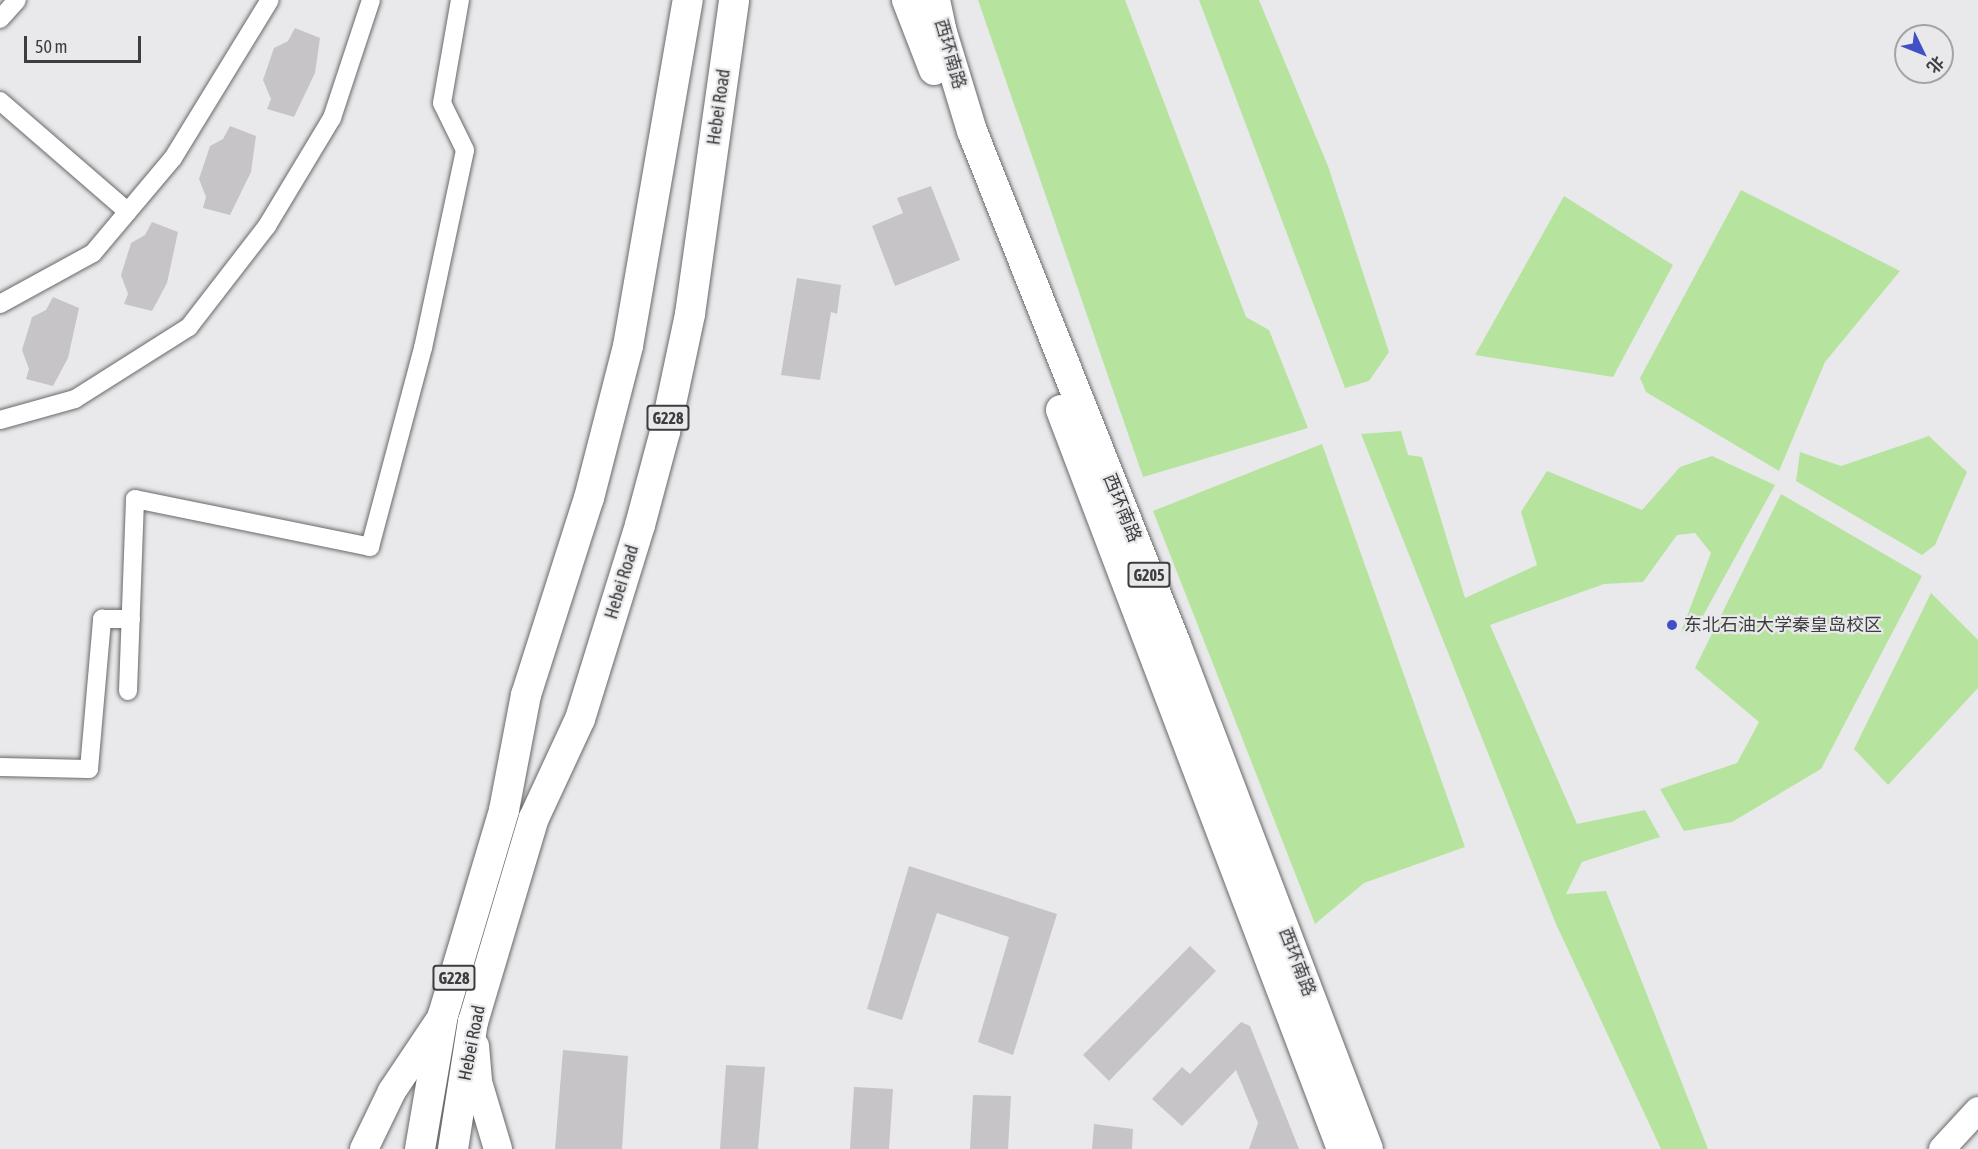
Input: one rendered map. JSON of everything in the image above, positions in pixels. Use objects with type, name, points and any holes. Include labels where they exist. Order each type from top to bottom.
[{"type":"highway","name":"Hebei Road","points":[[420,1149],[443,1015],[504,810],[526,695],[589,498],[628,346],[688,0]]},
{"type":"highway","name":"Hebei Road","points":[[453,1149],[473,1022],[534,818],[580,719],[640,525],[665,432],[690,314],[734,0]]},
{"type":"highway","name":"西环南路","points":[[908,0],[1342,1149]]},
{"type":"highway","name":"西环南路","points":[[935,0],[940,30],[972,131],[1175,642],[1368,1149]]},
{"type":"main road","points":[[364,1149],[392,1091],[443,1015]]},
{"type":"main road","points":[[473,1022],[478,1082],[498,1149]]},
{"type":"main road","points":[[1942,1149],[1978,1110]]},
{"type":"street","points":[[0,19],[17,0]]},
{"type":"street","points":[[0,304],[93,253],[173,158],[270,0]]},
{"type":"street","points":[[0,420],[75,399],[189,327],[267,226],[332,118],[371,0]]},
{"type":"street","points":[[128,691],[135,499],[370,547],[423,348],[465,150],[442,103],[460,0]]},
{"type":"street","points":[[0,101],[128,212]]},
{"type":"street","points":[[0,767],[89,769],[102,619],[131,619]]},
{"type":"green space","points":[[978,0],[1125,0],[1246,317],[1269,330],[1308,428],[1143,477]]},
{"type":"green space","points":[[1199,0],[1259,0],[1328,166],[1389,352],[1369,381],[1345,388]]},
{"type":"green space","points":[[1741,190],[1900,271],[1825,362],[1779,471],[1646,392],[1640,378]]},
{"type":"green space","points":[[1564,196],[1673,265],[1613,377],[1475,355]]},
{"type":"green space","points":[[1401,431],[1408,455],[1422,457],[1465,598],[1537,565],[1521,512],[1547,471],[1642,510],[1680,467],[1712,456],[1775,485],[1693,634],[1681,632],[1711,553],[1695,533],[1677,535],[1643,582],[1604,584],[1490,625],[1577,824],[1645,810],[1660,837],[1582,862],[1566,894],[1606,891],[1708,1149],[1661,1149],[1556,924],[1361,434]]},
{"type":"green space","points":[[1929,436],[1967,472],[1935,545],[1922,555],[1796,481],[1800,452],[1841,466]]},
{"type":"green space","points":[[1322,444],[1465,847],[1364,883],[1315,924],[1153,511]]},
{"type":"green space","points":[[1781,494],[1922,576],[1821,769],[1732,822],[1684,831],[1660,789],[1737,763],[1759,722],[1695,668]]},
{"type":"green space","points":[[1931,593],[1978,640],[1978,688],[1888,785],[1854,749]]},
{"type":"building","points":[[295,28],[320,38],[315,73],[294,117],[267,109],[271,99],[263,80],[274,48],[288,41]]},
{"type":"building","points":[[230,126],[256,136],[251,172],[230,215],[203,208],[206,197],[199,179],[210,146],[223,139]]},
{"type":"building","points":[[931,186],[960,260],[895,286],[872,226],[903,213],[897,198]]},
{"type":"building","points":[[152,222],[178,232],[167,283],[152,311],[124,304],[128,294],[121,275],[131,243],[145,235]]},
{"type":"building","points":[[797,278],[841,285],[837,314],[831,312],[820,380],[781,375]]},
{"type":"building","points":[[53,297],[79,308],[68,358],[53,386],[26,379],[29,369],[22,350],[32,317],[46,310]]},
{"type":"building","points":[[909,866],[1057,914],[1013,1055],[978,1042],[1009,937],[937,913],[902,1020],[867,1009]]},
{"type":"building","points":[[1190,946],[1216,971],[1109,1081],[1083,1055]]},
{"type":"building","points":[[1241,1022],[1250,1026],[1299,1149],[1249,1149],[1258,1123],[1236,1070],[1182,1126],[1152,1099],[1182,1067],[1190,1074]]},
{"type":"building","points":[[563,1050],[628,1056],[622,1149],[555,1149]]},
{"type":"building","points":[[726,1065],[765,1067],[758,1149],[720,1149]]},
{"type":"building","points":[[854,1087],[893,1089],[889,1149],[850,1149]]},
{"type":"building","points":[[973,1095],[1011,1096],[1008,1149],[970,1149]]},
{"type":"building","points":[[1094,1124],[1133,1129],[1132,1149],[1092,1149]]},
{"type":"place","name":"东北石油大学秦皇岛校区","points":[[1672,625]]}]
